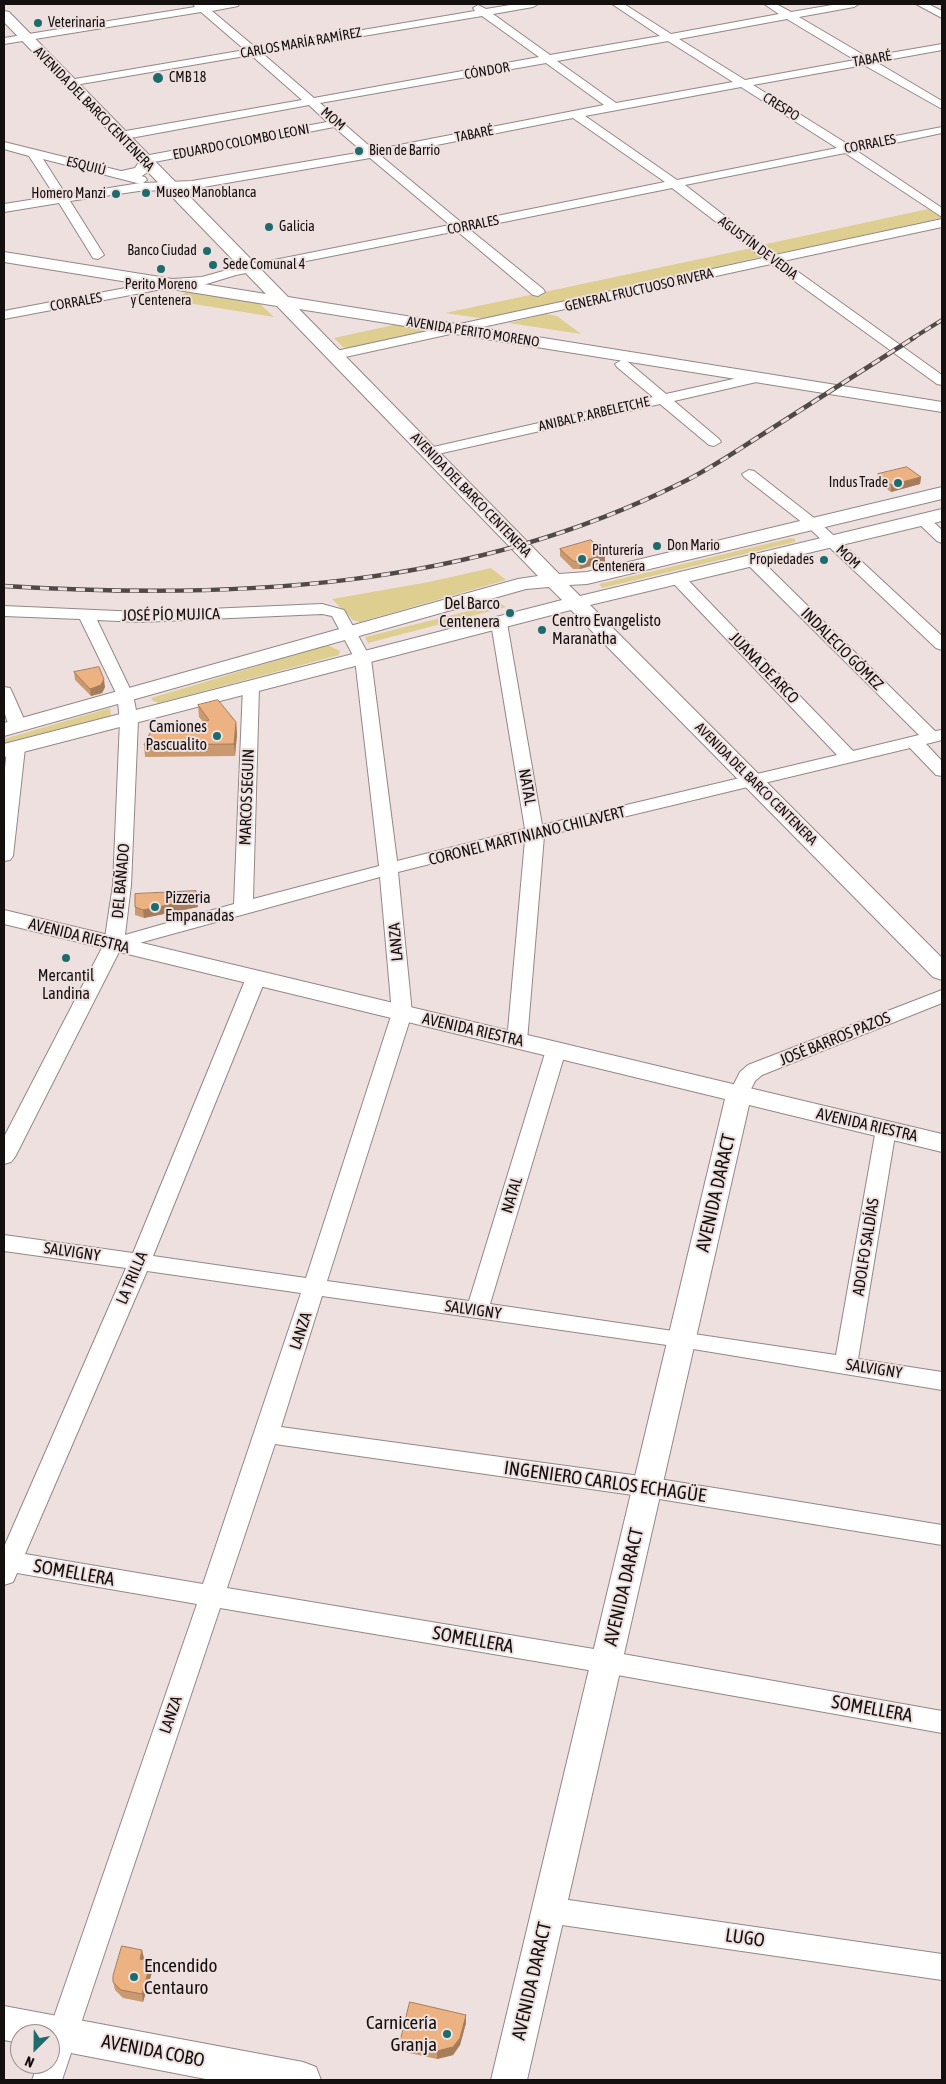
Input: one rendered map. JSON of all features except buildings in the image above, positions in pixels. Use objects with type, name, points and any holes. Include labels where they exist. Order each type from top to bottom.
[{"type":"main road","name":"AVENIDA DEL BARCO CENTENERA","points":[[4,15],[24,38],[336,355],[576,604],[942,972]]},
{"type":"main road","points":[[122,175],[140,172],[145,161]]},
{"type":"main road","name":"AVENIDA PERITO MORENO","points":[[4,249],[203,281],[458,330],[942,407]]},
{"type":"main road","name":"AVENIDA PERITO MORENO","points":[[4,257],[108,274],[482,325],[942,398]]},
{"type":"main road","points":[[11,728],[349,631],[525,583],[587,578],[942,493]]},
{"type":"main road","points":[[10,750],[576,604],[942,515]]},
{"type":"main road","name":"AVENIDA RIESTRA","points":[[4,917],[942,1143]]},
{"type":"main road","name":"AVENIDA DARACT","points":[[509,2080],[739,1094]]},
{"type":"main road","name":"AVENIDA COBO","points":[[4,2023],[303,2080]]},
{"type":"street","points":[[4,41],[201,6],[234,4]]},
{"type":"street","points":[[472,4],[614,107]]},
{"type":"street","name":"CARLOS MARÍA RAMÍREZ","points":[[69,83],[533,4]]},
{"type":"street","name":"CRESPO","points":[[618,4],[847,149],[942,213]]},
{"type":"street","points":[[769,4],[942,106]]},
{"type":"street","name":"CÓNDOR","points":[[120,136],[854,4]]},
{"type":"street","points":[[921,4],[942,15]]},
{"type":"street","name":"MOM","points":[[201,6],[372,154],[538,292]]},
{"type":"street","name":"TABARÉ","points":[[4,208],[138,187],[192,185],[372,154],[575,114],[942,46]]},
{"type":"street","name":"AGUSTÍN DE VEDIA","points":[[575,114],[674,184],[773,260],[942,381]]},
{"type":"street","name":"EDUARDO COLOMBO LEONI","points":[[145,161],[338,123]]},
{"type":"street","name":"CORRALES","points":[[4,314],[173,283],[203,281],[234,272],[942,130]]},
{"type":"street","name":"ESQUIÚ","points":[[4,146],[169,186]]},
{"type":"street","points":[[33,153],[98,255]]},
{"type":"street","name":"GENERAL FRUCTUOSO RIVERA","points":[[336,355],[482,325],[942,224]]},
{"type":"street","points":[[108,274],[122,293]]},
{"type":"street","points":[[622,364],[714,442]]},
{"type":"street","name":"ANIBAL P. ARBELETCHE","points":[[429,452],[760,377]]},
{"type":"street","name":"MOM","points":[[749,474],[813,524],[942,645]]},
{"type":"street","points":[[922,519],[942,538]]},
{"type":"street","name":"INDALECIO GÓMEZ","points":[[752,560],[937,736]]},
{"type":"street","name":"JUANA DE ARCO","points":[[678,579],[849,757]]},
{"type":"street","name":"JOSÉ PÍO MUJICA","points":[[4,611],[87,616],[159,617],[322,609],[338,613]]},
{"type":"street","name":"LANZA","points":[[47,2080],[64,2035],[267,1434],[402,1013],[389,869],[362,659],[338,613]]},
{"type":"street","name":"DEL BAÑADO","points":[[4,1157],[114,944],[122,885],[129,720],[125,695],[87,616]]},
{"type":"street","name":"NATAL","points":[[499,624],[535,834],[517,1041]]},
{"type":"street","name":"MARCOS SEGUIN","points":[[243,906],[251,687]]},
{"type":"street","points":[[4,692],[11,728]]},
{"type":"street","name":"CORONEL MARTINIANO CHILAVERT","points":[[114,944],[243,906],[389,869],[937,736]]},
{"type":"street","points":[[914,741],[942,771]]},
{"type":"street","points":[[4,856],[10,750]]},
{"type":"street","name":"LA TRILLA","points":[[6,1566],[140,1262],[256,978]]},
{"type":"street","name":"JOSÉ BARROS PAZOS","points":[[739,1094],[747,1077],[755,1070],[942,996]]},
{"type":"street","name":"NATAL","points":[[477,1310],[556,1050]]},
{"type":"street","name":"ADOLFO SALDÍAS","points":[[846,1365],[886,1129]]},
{"type":"street","name":"SALVIGNY","points":[[4,1243],[681,1339],[942,1381]]},
{"type":"street","name":"INGENIERO CARLOS ECHAGÜE","points":[[267,1434],[647,1487],[942,1535]]},
{"type":"street","name":"SOMELLERA","points":[[6,1566],[211,1596],[606,1662],[942,1722]]},
{"type":"street","name":"LUGO","points":[[548,1910],[942,1967]]},
{"type":"shaded area","points":[[928,209],[942,218],[775,254],[762,245]]},
{"type":"shaded area","points":[[752,248],[761,257],[486,319],[445,313]]},
{"type":"shaded area","points":[[188,290],[259,303],[274,317],[175,301]]},
{"type":"shaded area","points":[[546,314],[557,316],[581,334],[509,323]]},
{"type":"shaded area","points":[[403,323],[441,329],[349,348],[343,347],[334,338]]},
{"type":"shaded area","points":[[791,538],[795,539],[795,542],[602,588],[599,584]]},
{"type":"shaded area","points":[[491,568],[506,580],[360,622],[353,620],[332,599],[429,582]]},
{"type":"shaded area","points":[[500,603],[506,607],[368,643],[365,637]]},
{"type":"shaded area","points":[[328,645],[340,651],[339,655],[159,703],[151,698]]},
{"type":"shaded area","points":[[110,708],[111,716],[4,743],[4,739]]},
{"type":"railway","points":[[913,338],[942,320]]},
{"type":"railway","points":[[4,586],[178,591],[264,588],[349,580],[433,566],[517,546],[599,519],[690,479],[915,337]]},
{"type":"place","name":"Veterinaria","points":[[38,23]]},
{"type":"place","name":"CMB 18","points":[[158,78]]},
{"type":"place","name":"Bien de Barrio","points":[[359,151]]},
{"type":"place","name":"Museo Manoblanca","points":[[146,193]]},
{"type":"place","name":"Homero Manzi","points":[[116,194]]},
{"type":"place","name":"Galicia","points":[[269,227]]},
{"type":"place","name":"Banco Ciudad","points":[[207,251]]},
{"type":"place","name":"Sede Comunal 4","points":[[213,265]]},
{"type":"place","name":"Perito Moreno y Centenera","points":[[161,269]]},
{"type":"place","name":"Indus Trade","points":[[898,483]]},
{"type":"place","name":"Don Mario","points":[[657,546]]},
{"type":"place","name":"Pinturería Centenera","points":[[582,559]]},
{"type":"place","name":"Propiedades","points":[[824,560]]},
{"type":"place","name":"Del Barco Centenera","points":[[510,613]]},
{"type":"place","name":"Centro Evangelisto Maranatha","points":[[542,630]]},
{"type":"place","name":"Camiones Pascualito","points":[[217,736]]},
{"type":"place","name":"Pizzeria Empanadas","points":[[155,907]]},
{"type":"place","name":"Mercantil Landina","points":[[66,958]]},
{"type":"place","name":"Encendido Centauro","points":[[134,1977]]},
{"type":"place","name":"Carnicería Granja","points":[[447,2034]]}]
